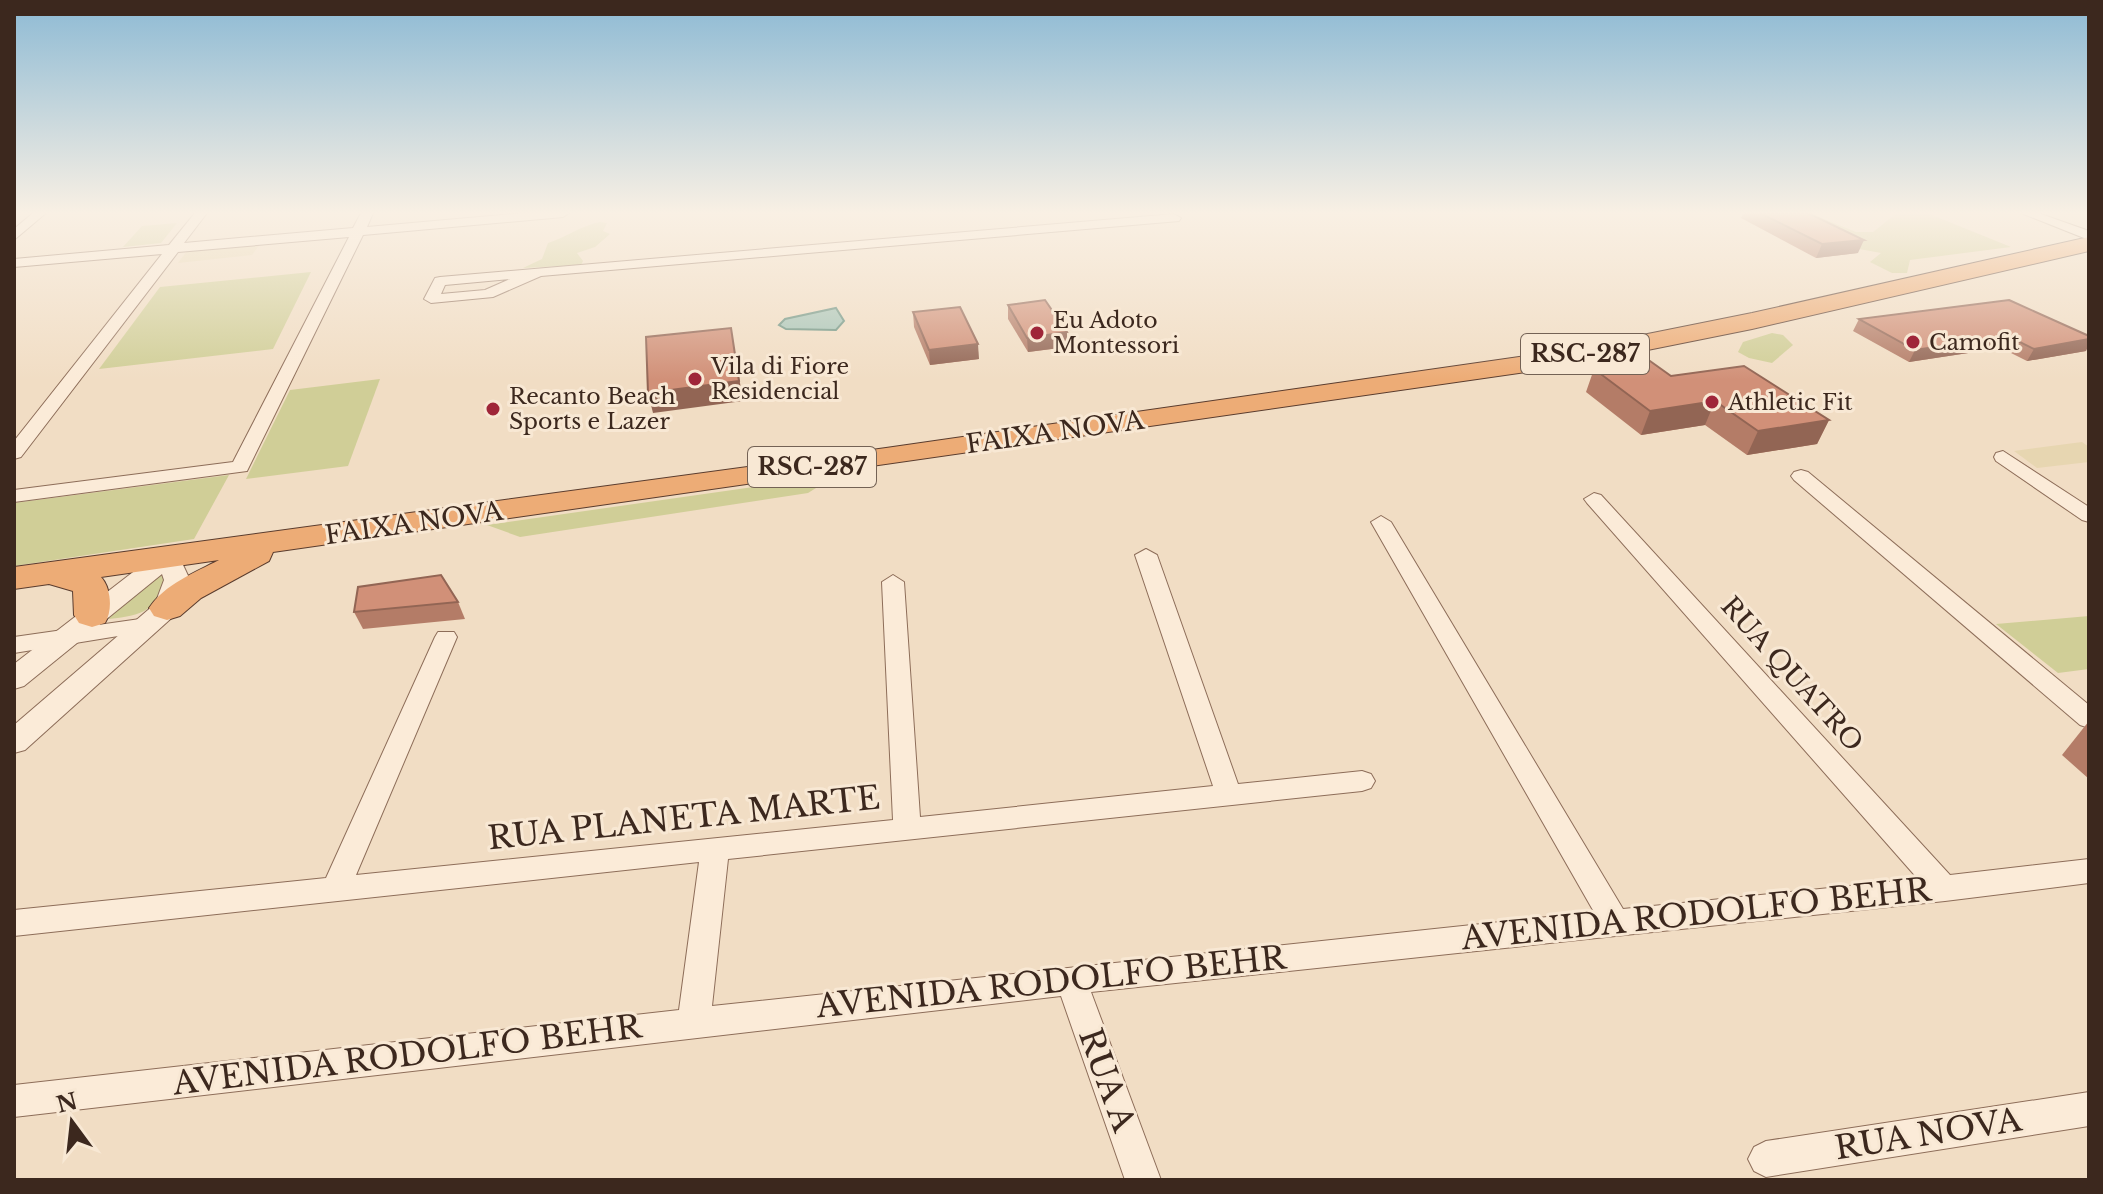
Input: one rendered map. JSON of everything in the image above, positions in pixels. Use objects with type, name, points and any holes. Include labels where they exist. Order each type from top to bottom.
[{"type":"highway","name":"FAIXA NOVA","points":[[31,575],[1568,358],[1739,324],[1981,269]]},
{"type":"highway","points":[[157,617],[188,590],[240,561],[293,539]]},
{"type":"highway","points":[[31,575],[90,585],[79,626]]},
{"type":"street","points":[[14,453],[157,269]]},
{"type":"street","points":[[14,496],[240,467],[339,269]]},
{"type":"street","points":[[538,272],[488,294],[431,299],[440,281],[538,272],[577,269]]},
{"type":"street","points":[[2003,457],[2089,516]]},
{"type":"street","points":[[1801,476],[2089,719]]},
{"type":"street","name":"RUA QUATRO","points":[[1594,499],[1945,889]]},
{"type":"street","points":[[1381,522],[1615,922]]},
{"type":"street","points":[[1146,555],[1229,795]]},
{"type":"street","points":[[14,679],[168,557],[177,580],[157,617],[14,742]]},
{"type":"street","points":[[893,582],[907,829]]},
{"type":"street","points":[[14,645],[79,626],[157,617]]},
{"type":"street","points":[[336,889],[446,637]]},
{"type":"street","name":"RUA PLANETA MARTE","points":[[14,923],[1362,781]]},
{"type":"street","points":[[694,1021],[715,849]]},
{"type":"street","name":"AVENIDA RODOLFO BEHR","points":[[14,1101],[694,1021],[1945,889],[2089,871]]},
{"type":"street","name":"RUA A","points":[[1071,980],[1143,1180]]},
{"type":"street","name":"RUA NOVA","points":[[1766,1159],[2089,1109]]},
{"type":"shaded area","points":[[1883,269],[1908,269],[1907,273],[1892,273]]},
{"type":"shaded area","points":[[311,272],[273,349],[99,369],[160,287]]},
{"type":"shaded area","points":[[836,308],[844,321],[836,330],[786,329],[779,325],[785,319]]},
{"type":"shaded area","points":[[1772,333],[1783,335],[1793,345],[1772,363],[1738,352],[1743,342]]},
{"type":"shaded area","points":[[380,379],[348,466],[246,479],[290,390]]},
{"type":"shaded area","points":[[2082,442],[2089,447],[2089,462],[2037,468],[2014,451]]},
{"type":"shaded area","points":[[229,475],[194,539],[14,566],[14,503]]},
{"type":"shaded area","points":[[837,475],[808,493],[520,537],[487,525]]},
{"type":"shaded area","points":[[165,573],[158,596],[148,609],[109,619],[108,613],[159,574]]},
{"type":"shaded area","points":[[2089,616],[2089,669],[2058,673],[1996,624]]},
{"type":"building","points":[[1045,300],[1067,332],[1027,338],[1008,305]]},
{"type":"building","points":[[2009,300],[2089,336],[2089,339],[2034,349],[2008,336],[1915,350],[1859,319]]},
{"type":"building","points":[[960,307],[978,344],[929,350],[913,312]]},
{"type":"building","name":"Vila di Fiore Residencial","points":[[731,328],[739,381],[648,393],[646,337]]},
{"type":"building","points":[[1650,361],[1671,376],[1744,366],[1829,420],[1758,431],[1715,401],[1650,411],[1594,369]]},
{"type":"building","points":[[441,575],[458,602],[354,612],[358,587]]},
{"type":"place","name":"Eu Adoto Montessori","points":[[1037,333]]},
{"type":"place","name":"Camofit","points":[[1913,342]]},
{"type":"place","name":"Vila di Fiore Residencial","points":[[695,379]]},
{"type":"place","name":"Athletic Fit","points":[[1712,402]]},
{"type":"place","name":"Recanto Beach Sports e Lazer","points":[[493,409]]}]
